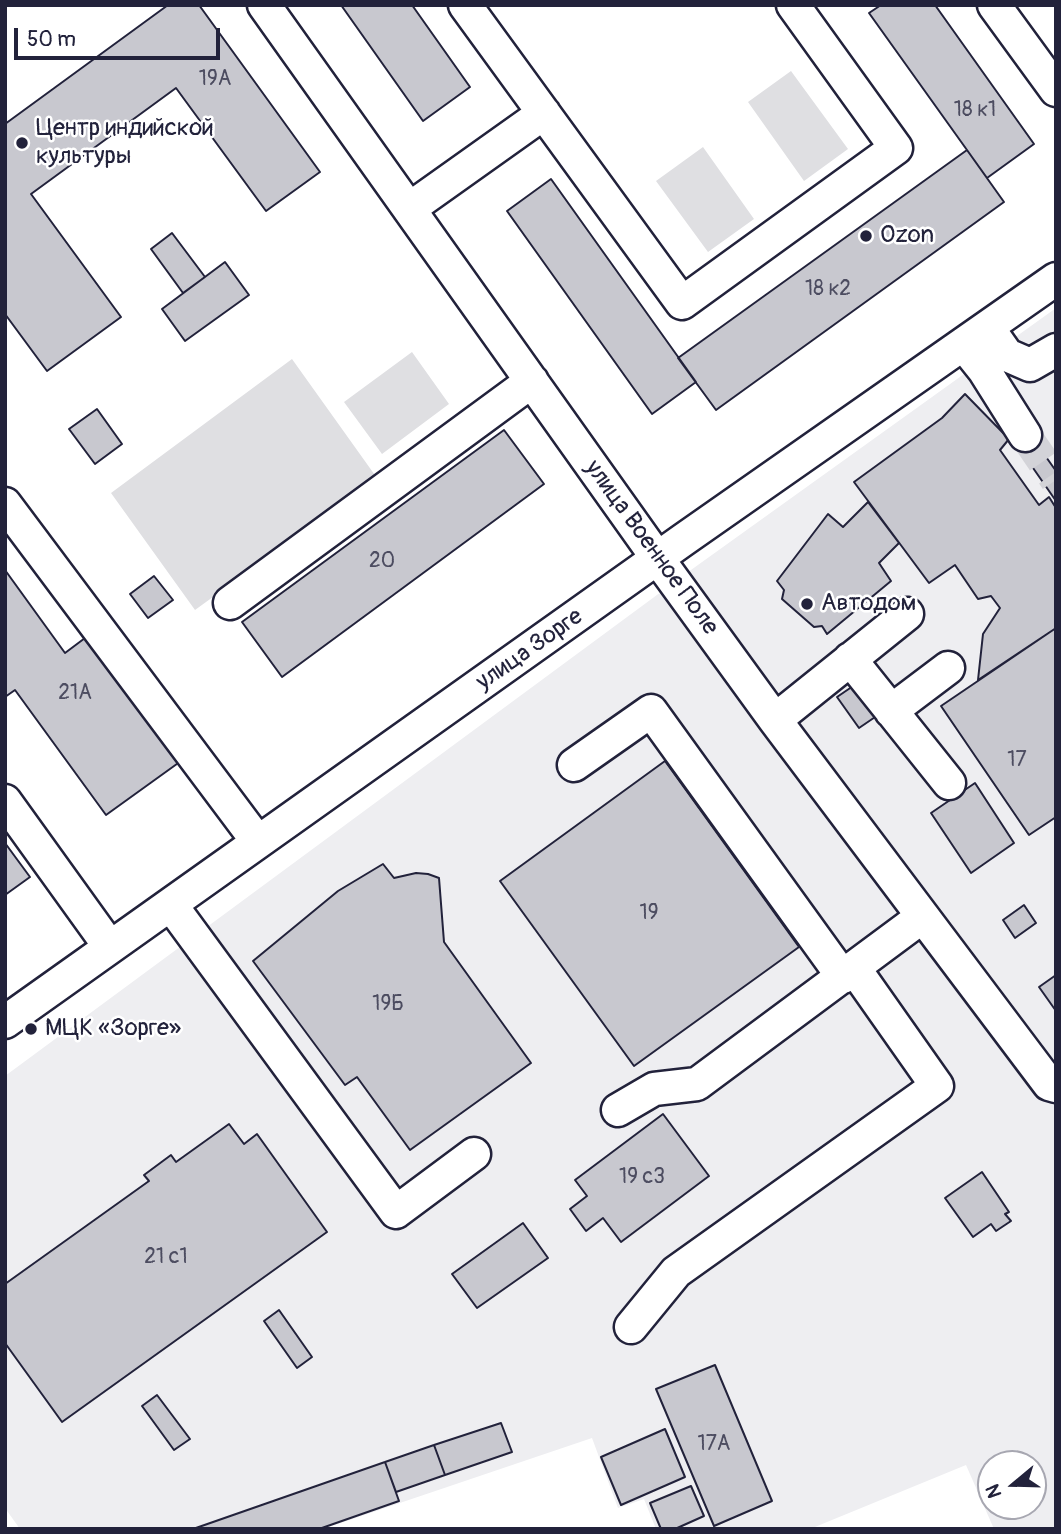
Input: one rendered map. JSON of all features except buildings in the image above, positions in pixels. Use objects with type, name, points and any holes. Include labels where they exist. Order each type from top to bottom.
[{"type":"street","name":"улица Военное Поле","points":[[264,5],[658,559],[922,917],[1052,1085]]},
{"type":"street","points":[[465,5],[682,303],[896,148],[802,9]]},
{"type":"street","points":[[993,5],[1056,90]]},
{"type":"street","points":[[409,209],[544,113]]},
{"type":"street","name":"улица Зорге","points":[[5,1022],[1056,279]]},
{"type":"street","points":[[976,337],[1030,365],[1056,350]]},
{"type":"street","points":[[976,337],[984,370],[1025,435]]},
{"type":"street","points":[[230,603],[531,381]]},
{"type":"street","points":[[5,504],[258,842]]},
{"type":"street","points":[[775,719],[907,614]]},
{"type":"street","points":[[850,659],[949,783]]},
{"type":"street","points":[[891,711],[948,668]]},
{"type":"street","points":[[574,765],[651,711],[937,1086],[676,1272],[631,1327]]},
{"type":"street","points":[[5,801],[110,947]]},
{"type":"street","points":[[171,905],[396,1212],[474,1154]]},
{"type":"street","points":[[618,1110],[654,1089],[697,1084],[922,917]]},
{"type":"shaded area","points":[[791,71],[848,149],[804,181],[748,102]]},
{"type":"shaded area","points":[[703,147],[754,219],[708,252],[656,181]]},
{"type":"shaded area","points":[[1056,308],[1056,1529],[994,1529],[990,1520],[1047,1520],[1047,1450],[977,1450],[977,1490],[966,1465],[810,1529],[656,1529],[644,1499],[618,1508],[592,1438],[323,1529],[20,1529],[5,1508],[5,1076],[684,575]]},
{"type":"shaded area","points":[[412,352],[449,404],[382,454],[344,402]]},
{"type":"shaded area","points":[[292,359],[377,478],[195,610],[111,493]]},
{"type":"tunnel","points":[[1025,435],[1056,480]]},
{"type":"place","name":"Центр индийской культуры","points":[[22,143]]},
{"type":"place","name":"Ozon","points":[[866,236]]},
{"type":"place","name":"Автодом","points":[[807,604]]},
{"type":"place","name":"МЦК «Зорге»","points":[[31,1029]]}]
